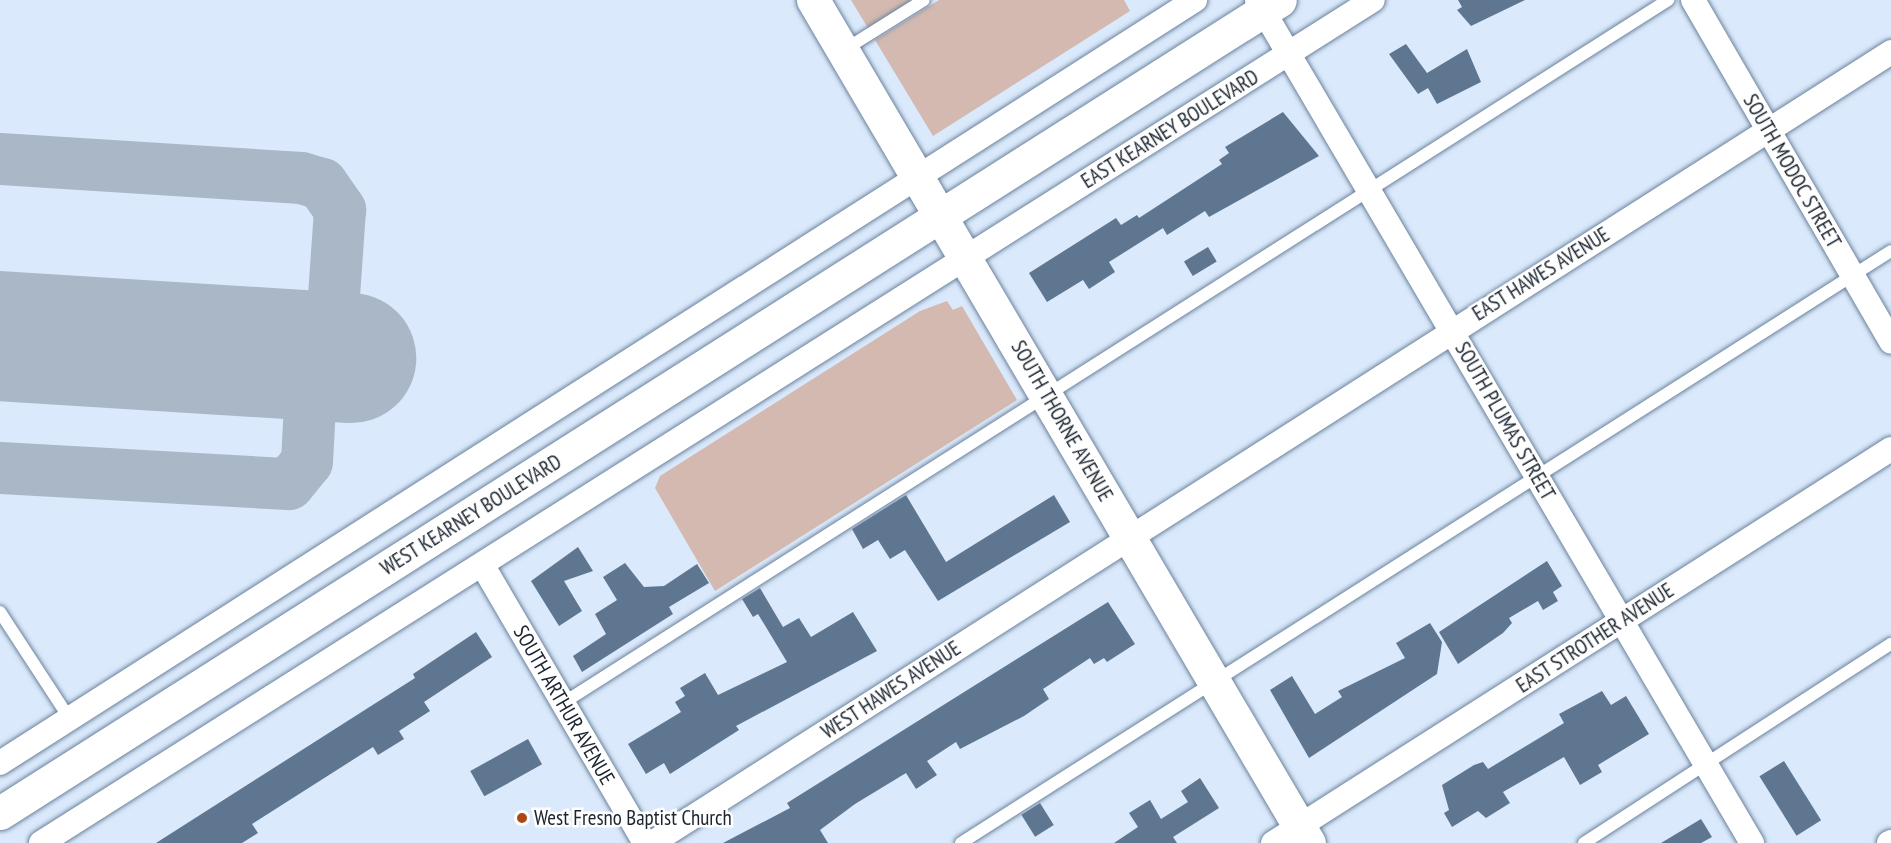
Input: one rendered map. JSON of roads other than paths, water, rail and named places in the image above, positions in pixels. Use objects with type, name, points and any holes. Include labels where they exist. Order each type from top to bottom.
[{"type":"main road","name":"SOUTH THORNE AVENUE","points":[[813,0],[919,176],[1215,682],[1294,838]]},
{"type":"main road","points":[[942,216],[1266,4]]},
{"type":"main road","name":"WEST KEARNEY BOULEVARD","points":[[0,813],[942,216]]},
{"type":"street","points":[[919,176],[1196,0]]},
{"type":"street","name":"EAST KEARNEY BOULEVARD","points":[[967,258],[1373,0]]},
{"type":"street","name":"SOUTH MODOC STREET","points":[[1693,0],[1891,342]]},
{"type":"street","name":"SOUTH PLUMAS STREET","points":[[1266,4],[1288,54],[1752,843]]},
{"type":"street","name":"EAST HAWES AVENUE","points":[[1130,536],[1891,52]]},
{"type":"street","name":"WEST KEARNEY BOULEVARD","points":[[0,763],[919,176]]},
{"type":"street","points":[[41,843],[483,566],[967,258]]},
{"type":"street","name":"EAST STROTHER AVENUE","points":[[1294,838],[1622,621],[1891,449]]},
{"type":"street","name":"WEST HAWES AVENUE","points":[[652,843],[1130,536]]},
{"type":"street","name":"SOUTH ARTHUR AVENUE","points":[[483,566],[645,843]]},
{"type":"lane","points":[[843,51],[924,0]]},
{"type":"lane","points":[[563,703],[1367,188],[1668,0]]},
{"type":"lane","points":[[961,843],[1891,251]]},
{"type":"lane","points":[[0,612],[69,718]]},
{"type":"lane","points":[[1584,843],[1891,644]]},
{"type":"place","name":"West Fresno Baptist Church","points":[[522,818]]}]
